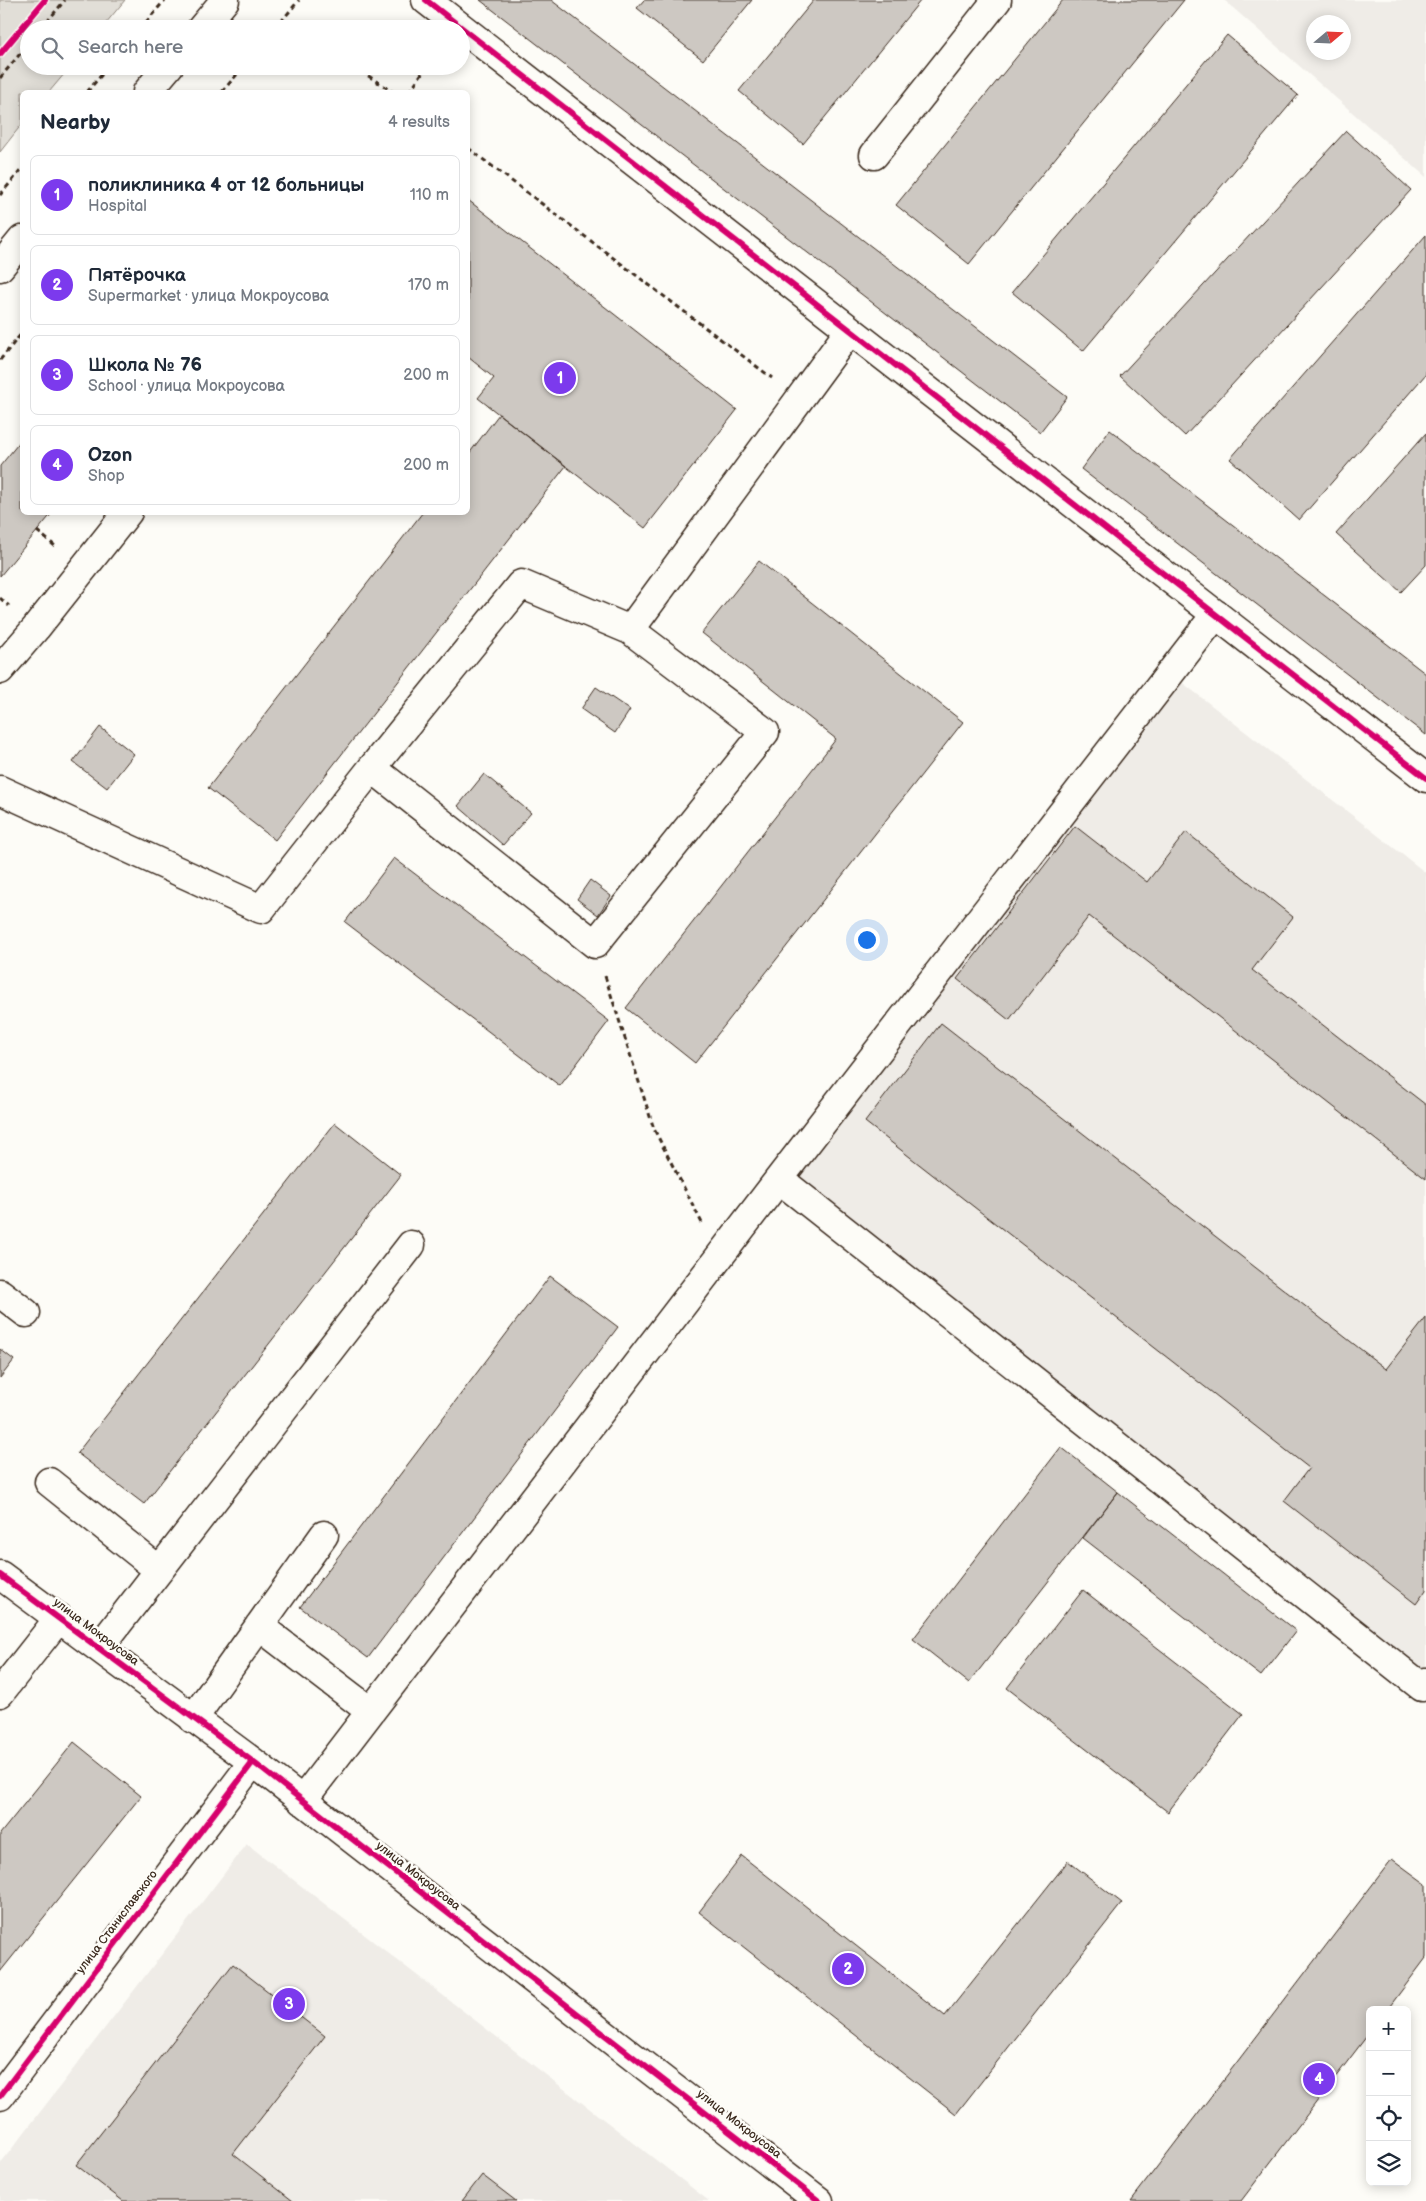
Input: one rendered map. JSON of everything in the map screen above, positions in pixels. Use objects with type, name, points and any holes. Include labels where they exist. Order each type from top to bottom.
[{"type":"street","points":[[208,20],[225,0]]},
{"type":"street","points":[[426,0],[452,20]]},
{"type":"street","points":[[874,155],[997,0]]},
{"type":"street","points":[[470,34],[1426,778]]},
{"type":"street","points":[[149,90],[161,75]]},
{"type":"street","points":[[0,267],[20,242]]},
{"type":"street","points":[[630,630],[850,330]]},
{"type":"street","points":[[0,670],[36,628],[126,515]]},
{"type":"street","points":[[0,790],[261,909],[372,768],[521,584],[630,630],[765,732],[595,944],[372,768]]},
{"type":"street","points":[[302,1800],[778,1179],[1216,614]]},
{"type":"street","points":[[778,1179],[1422,1687],[1426,1682]]},
{"type":"street","points":[[99,1648],[410,1245]]},
{"type":"street","points":[[0,1293],[26,1313]]},
{"type":"street","points":[[49,1482],[159,1570]]},
{"type":"street","points":[[193,1719],[324,1536]]},
{"type":"street","name":"улица Мокроусова","points":[[0,1575],[302,1800],[819,2201]]},
{"type":"street","points":[[0,1693],[59,1618]]},
{"type":"street","points":[[259,1626],[370,1711]]},
{"type":"street","name":"улица Станиславского","points":[[0,2096],[252,1762]]},
{"type":"path","points":[[48,20],[65,0]]},
{"type":"path","points":[[148,20],[165,0]]},
{"type":"path","points":[[282,20],[299,0]]},
{"type":"path","points":[[0,78],[20,55]]},
{"type":"path","points":[[89,90],[101,75]]},
{"type":"path","points":[[224,90],[236,75]]},
{"type":"path","points":[[367,75],[390,90]]},
{"type":"path","points":[[410,90],[421,75]]},
{"type":"path","points":[[470,150],[800,399]]},
{"type":"path","points":[[0,196],[20,171]]},
{"type":"path","points":[[0,360],[20,335]]},
{"type":"path","points":[[595,944],[654,1129],[719,1256]]},
{"type":"shaded area","points":[[0,0],[125,0],[108,20],[20,20],[20,75],[63,75],[51,90],[20,90],[20,127],[0,152]]},
{"type":"shaded area","points":[[1224,0],[1426,0],[1426,177]]},
{"type":"shaded area","points":[[1179,680],[1426,873],[1426,1704],[777,1196]]},
{"type":"shaded area","points":[[247,1844],[709,2201],[0,2201],[0,2164]]},
{"type":"building","points":[[480,0],[551,0],[1067,397],[1040,432]]},
{"type":"building","points":[[644,0],[752,0],[703,60],[637,8]]},
{"type":"building","points":[[814,0],[921,0],[803,144],[739,91]]},
{"type":"building","points":[[1063,0],[1184,0],[969,264],[896,205]]},
{"type":"building","points":[[1227,35],[1298,95],[1083,351],[1012,292]]},
{"type":"building","points":[[1346,131],[1411,190],[1185,436],[1120,376]]},
{"type":"building","points":[[470,202],[737,410],[645,528],[478,398],[494,378],[470,359]]},
{"type":"building","points":[[1426,235],[1426,374],[1299,520],[1230,459]]},
{"type":"building","points":[[499,414],[566,466],[275,840],[208,788],[421,515],[470,515],[470,452]]},
{"type":"building","points":[[1110,430],[1426,674],[1426,735],[1081,469]]},
{"type":"building","points":[[1426,433],[1426,565],[1401,592],[1336,534]]},
{"type":"building","points":[[20,441],[20,515],[51,515],[0,576],[0,466]]},
{"type":"building","points":[[759,561],[963,722],[695,1063],[626,1008],[836,739],[702,633]]},
{"type":"building","points":[[596,687],[630,710],[615,733],[581,709]]},
{"type":"building","points":[[100,727],[134,754],[107,788],[73,762]]},
{"type":"building","points":[[484,774],[531,813],[503,845],[458,806]]},
{"type":"building","points":[[1075,826],[1147,882],[1186,832],[1293,917],[1252,970],[1426,1105],[1426,1179],[1089,916],[1009,1020],[957,979]]},
{"type":"building","points":[[394,858],[609,1021],[560,1086],[345,922]]},
{"type":"building","points":[[590,880],[611,896],[598,915],[577,899]]},
{"type":"building","points":[[941,1023],[1386,1369],[1426,1318],[1426,1590],[1416,1604],[1284,1501],[1309,1468],[865,1122]]},
{"type":"building","points":[[335,1123],[401,1175],[144,1504],[77,1453]]},
{"type":"building","points":[[550,1276],[618,1327],[368,1658],[300,1607]]},
{"type":"building","points":[[0,1349],[14,1360],[0,1378]]},
{"type":"building","points":[[1061,1447],[1118,1492],[969,1683],[913,1639]]},
{"type":"building","points":[[1118,1492],[1296,1631],[1261,1676],[1083,1538]]},
{"type":"building","points":[[1083,1590],[1243,1714],[1168,1812],[1007,1688]]},
{"type":"building","points":[[74,1742],[141,1796],[0,1972],[0,1834]]},
{"type":"building","points":[[742,1856],[945,2016],[1068,1861],[1122,1903],[956,2114],[699,1912]]},
{"type":"building","points":[[1392,1859],[1426,1884],[1426,1958],[1390,2006],[1366,2006],[1366,2037],[1241,2201],[1131,2201]]},
{"type":"building","points":[[233,1964],[325,2036],[233,2154],[293,2201],[123,2201],[76,2165]]},
{"type":"building","points":[[482,2175],[516,2201],[462,2201]]},
{"type":"cycle path","points":[[28,20],[45,0]]},
{"type":"cycle path","points":[[426,0],[452,20]]},
{"type":"cycle path","points":[[0,54],[20,30]]},
{"type":"cycle path","points":[[470,34],[1426,778]]},
{"type":"cycle path","points":[[0,1575],[253,1762],[819,2201]]},
{"type":"cycle path","points":[[0,2096],[253,1762]]},
{"type":"place","name":"поликлиника 4 от 12 больницы","points":[[560,378]]},
{"type":"place","name":"Пятёрочка","points":[[848,1969]]},
{"type":"place","name":"Школа № 76","points":[[289,2004]]},
{"type":"place","name":"Ozon","points":[[1319,2079]]}]
